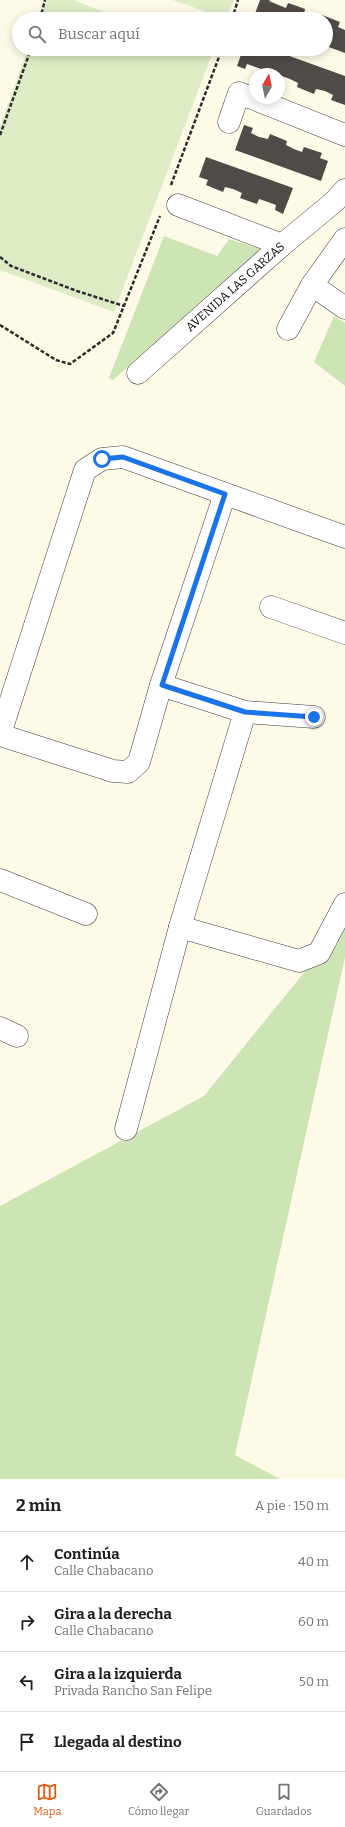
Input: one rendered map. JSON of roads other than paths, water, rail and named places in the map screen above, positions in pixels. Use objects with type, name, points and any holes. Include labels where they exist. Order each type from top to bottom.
[{"type":"street","points":[[229,122],[240,93],[345,135]]},
{"type":"street","name":"AVENIDA LAS GARZAS","points":[[138,373],[282,245],[341,202]]},
{"type":"street","points":[[169,203],[282,245]]},
{"type":"street","points":[[288,329],[312,285],[345,239]]},
{"type":"street","points":[[312,285],[345,308]]},
{"type":"street","points":[[225,494],[162,685],[140,762],[128,772],[113,770],[0,734],[85,470],[102,459],[123,457],[345,537]]},
{"type":"street","points":[[271,607],[345,632]]},
{"type":"street","points":[[162,685],[245,712],[314,717]]},
{"type":"street","points":[[126,1129],[180,927],[245,712]]},
{"type":"street","points":[[0,880],[86,914]]},
{"type":"street","points":[[180,927],[299,960],[320,953],[345,904]]}]
